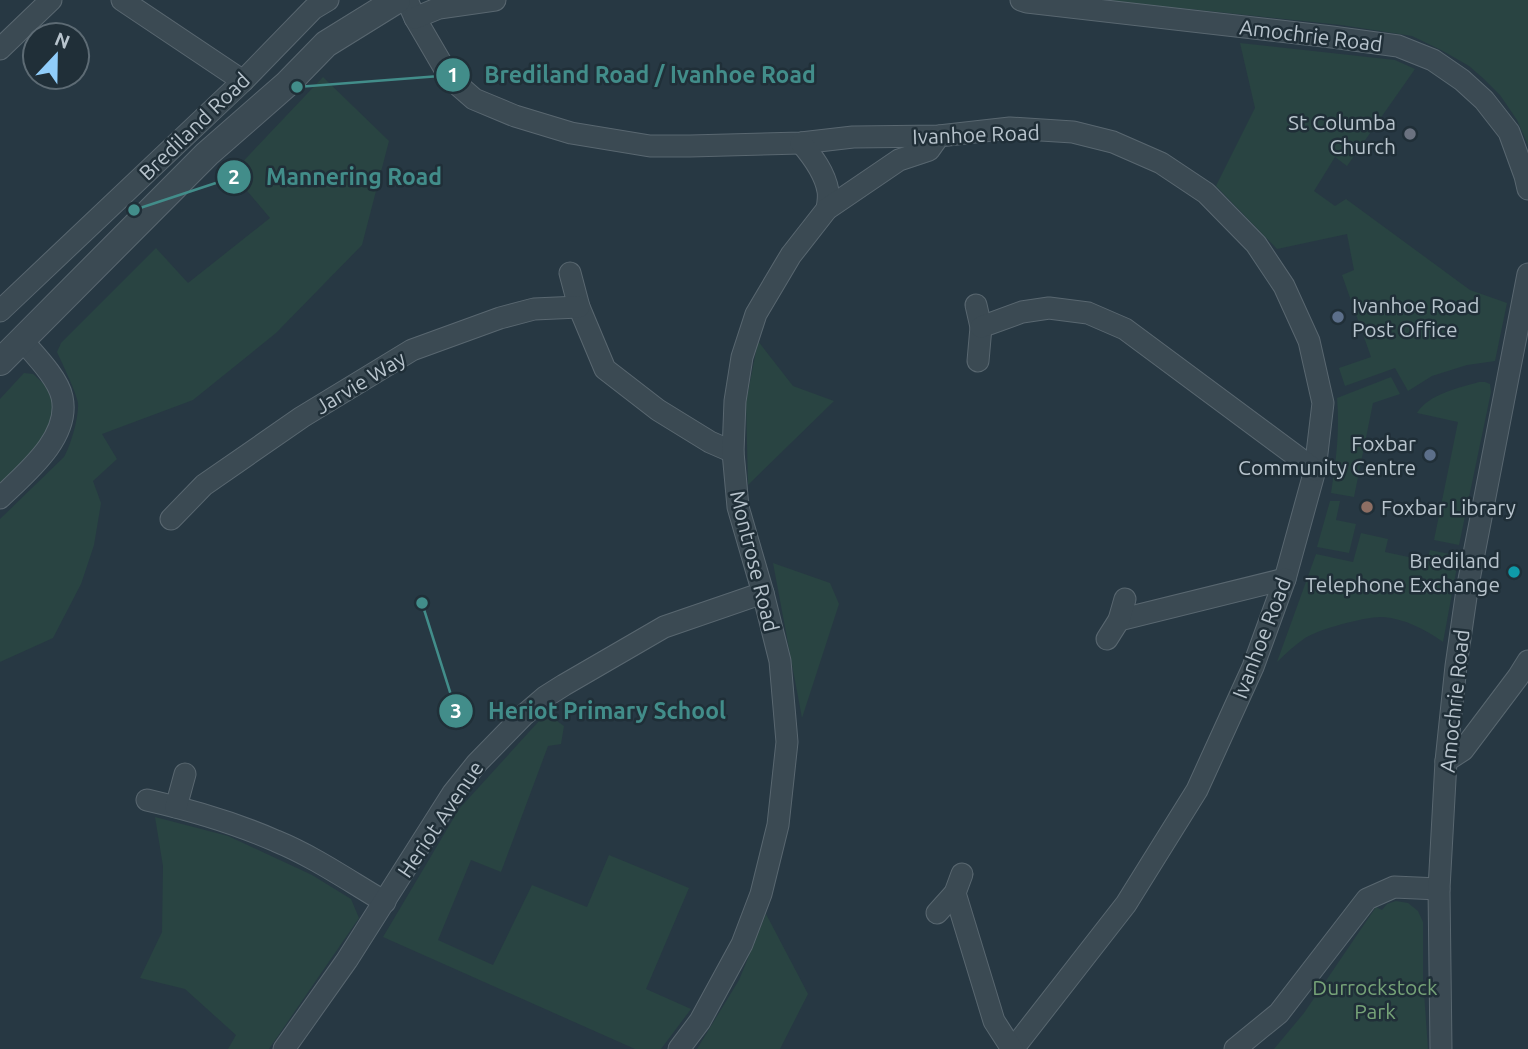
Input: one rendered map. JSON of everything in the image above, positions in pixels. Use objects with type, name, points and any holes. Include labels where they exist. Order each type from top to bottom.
[{"type":"street","points":[[0,49],[51,0]]},
{"type":"street","points":[[122,0],[243,81]]},
{"type":"street","name":"Brediland Road","points":[[0,311],[243,81],[313,9],[328,0]]},
{"type":"street","points":[[406,6],[439,8],[495,0]]},
{"type":"street","name":"Amochrie Road","points":[[1021,0],[1398,46],[1433,60],[1462,80],[1484,100],[1509,132],[1528,189]]},
{"type":"street","name":"Brediland Road","points":[[0,362],[207,155],[287,84],[326,44],[406,6]]},
{"type":"street","name":"Ivanhoe Road","points":[[406,6],[450,78],[474,99],[515,116],[571,133],[650,146],[801,144],[853,137],[939,136],[1010,128],[1073,132],[1113,142],[1161,163],[1206,193],[1256,244],[1284,286],[1309,341],[1323,403],[1315,470],[1285,579],[1253,667],[1197,790],[1126,904],[1012,1049]]},
{"type":"street","name":"Montrose Road","points":[[679,1049],[700,1021],[742,944],[761,894],[778,825],[787,742],[780,661],[738,507],[733,452],[735,401],[742,358],[756,314],[791,256],[827,209],[899,160],[929,150],[939,136]]},
{"type":"street","points":[[801,144],[819,168],[828,191],[827,209]]},
{"type":"street","points":[[570,273],[579,307],[604,369],[658,410],[710,442],[733,452]]},
{"type":"street","name":"Amochrie Road","points":[[1441,1049],[1439,890],[1446,761],[1456,666],[1467,590],[1528,274]]},
{"type":"street","points":[[976,305],[981,327],[978,360]]},
{"type":"street","name":"Jarvie Way","points":[[171,519],[204,485],[302,417],[412,350],[534,309],[579,307]]},
{"type":"street","points":[[981,327],[1022,312],[1049,308],[1087,313],[1125,329],[1315,470]]},
{"type":"street","points":[[0,498],[40,459],[62,422],[62,396],[53,378],[22,340]]},
{"type":"street","points":[[1119,620],[1285,579]]},
{"type":"street","name":"Heriot Avenue","points":[[284,1049],[347,960],[453,793],[490,749],[524,715],[545,697],[664,626],[763,593]]},
{"type":"street","points":[[1107,639],[1119,620],[1125,599]]},
{"type":"street","points":[[1446,761],[1462,750],[1528,661]]},
{"type":"street","points":[[176,807],[185,774]]},
{"type":"street","points":[[147,800],[176,807],[276,841],[314,859],[385,902]]},
{"type":"street","points":[[937,913],[958,883],[994,1021],[1012,1049]]},
{"type":"street","points":[[1234,1049],[1279,1013],[1367,899],[1394,887],[1439,890]]},
{"type":"green space","points":[[1103,0],[1528,0],[1528,145],[1517,120],[1500,95],[1484,79],[1469,66],[1412,36],[1341,25]]},
{"type":"green space","points":[[1240,43],[1395,60],[1415,69],[1347,166],[1335,157],[1314,191],[1335,206],[1346,199],[1470,290],[1507,303],[1495,361],[1467,365],[1432,376],[1408,391],[1395,368],[1345,386],[1339,368],[1371,357],[1342,275],[1354,270],[1347,234],[1277,249],[1216,186],[1255,108]]},
{"type":"green space","points":[[323,77],[389,141],[362,245],[276,333],[193,400],[102,434],[117,459],[93,481],[101,503],[94,545],[81,584],[53,638],[0,662],[0,519],[64,457],[76,423],[78,403],[57,352],[61,343],[156,248],[188,283],[270,218],[232,173]]},
{"type":"green space","points":[[758,341],[793,386],[834,401],[748,485],[746,402]]},
{"type":"green space","points":[[24,373],[33,374],[53,392],[56,418],[40,449],[0,489],[0,399]]},
{"type":"green space","points":[[1391,377],[1400,394],[1373,403],[1354,497],[1331,493],[1337,446],[1337,398]]},
{"type":"green space","points":[[1479,382],[1490,384],[1491,392],[1459,545],[1434,540],[1458,422],[1417,413],[1436,396]]},
{"type":"green space","points":[[1330,501],[1340,501],[1336,520],[1356,524],[1349,553],[1317,547]]},
{"type":"green space","points":[[1361,533],[1388,539],[1385,552],[1427,561],[1430,550],[1459,556],[1443,642],[1407,622],[1376,617],[1312,634],[1277,662],[1316,554],[1353,562]]},
{"type":"green space","points":[[773,563],[830,583],[839,604],[802,718]]},
{"type":"green space","points":[[553,718],[564,726],[561,744],[548,746],[501,872],[471,860],[438,940],[493,965],[532,885],[587,907],[609,855],[689,888],[646,989],[691,1009],[661,1049],[635,1049],[383,937],[459,809],[539,721]]},
{"type":"green space","points":[[155,817],[228,836],[312,875],[351,899],[359,918],[269,1049],[228,1049],[236,1035],[185,989],[140,978],[162,932],[163,866]]},
{"type":"green space","name":"Durrockstock Park","points":[[1396,901],[1408,903],[1418,911],[1423,922],[1423,978],[1428,1049],[1274,1049],[1304,1013],[1376,907],[1382,910],[1387,904]]},
{"type":"green space","points":[[766,914],[808,994],[780,1049],[697,1049],[739,980]]},
{"type":"place","name":"Brediland Road / Ivanhoe Road","points":[[297,87]]},
{"type":"place","name":"St Columba Church","points":[[1410,134]]},
{"type":"place","name":"Mannering Road","points":[[134,210]]},
{"type":"place","name":"Ivanhoe Road Post Office","points":[[1338,317]]},
{"type":"place","name":"Foxbar Community Centre","points":[[1430,455]]},
{"type":"place","name":"Foxbar Library","points":[[1367,507]]},
{"type":"place","name":"Brediland Telephone Exchange","points":[[1514,572]]},
{"type":"place","name":"Heriot Primary School","points":[[422,603]]}]
